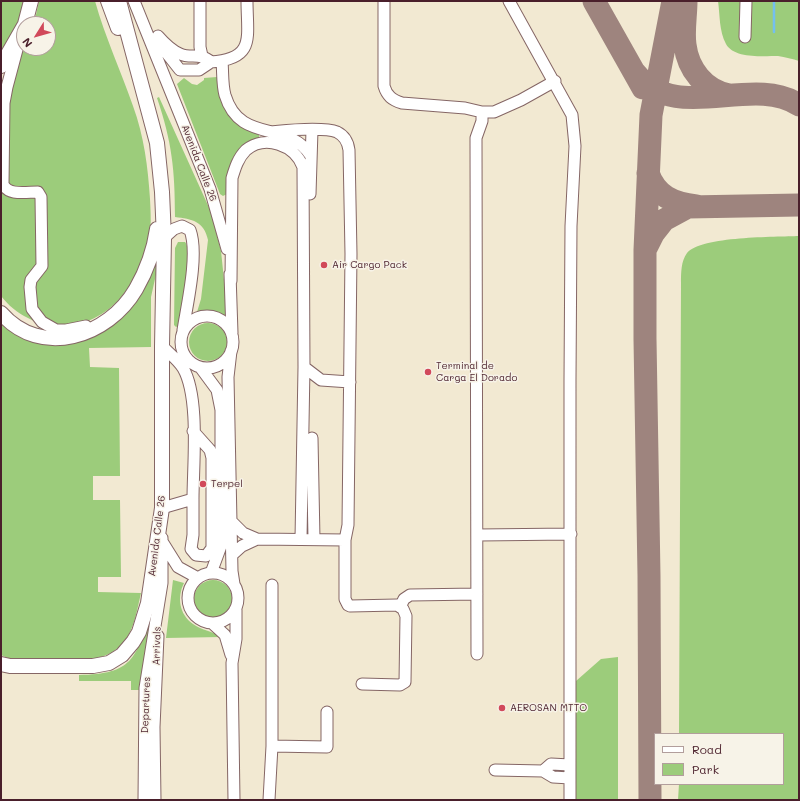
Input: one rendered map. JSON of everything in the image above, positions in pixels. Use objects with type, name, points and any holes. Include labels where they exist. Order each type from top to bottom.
[{"type":"main road","points":[[27,16],[31,1]]},
{"type":"main road","name":"Avenida Calle 26","points":[[108,1],[150,115]]},
{"type":"main road","name":"Avenida Calle 26","points":[[1,664],[10,666],[93,666],[116,660],[128,649],[139,632],[148,603],[162,508],[164,238],[162,192],[159,154],[119,1]]},
{"type":"main road","points":[[1,66],[16,40]]},
{"type":"main road","points":[[1,312],[18,328],[46,339],[70,338],[82,334],[106,321],[136,290],[144,274],[156,238],[162,192]]},
{"type":"street","name":"Avenida Calle 26","points":[[134,1],[210,189],[226,244],[230,281],[232,333]]},
{"type":"street","points":[[138,1],[166,49],[179,64],[209,56]]},
{"type":"street","points":[[200,1],[209,56],[231,108],[239,119],[251,127],[296,140],[311,156]]},
{"type":"street","points":[[166,49],[178,48],[209,56],[237,56],[246,46],[247,1]]},
{"type":"street","points":[[384,1],[384,86],[390,98],[402,103],[465,108],[482,112],[503,110],[555,81]]},
{"type":"street","points":[[509,1],[571,111],[574,146],[571,233],[570,800]]},
{"type":"street","points":[[745,37],[746,1]]},
{"type":"street","points":[[16,55],[4,103],[3,184],[5,189],[10,192],[38,192],[41,197],[42,266],[31,280],[30,287],[32,309],[42,322],[56,330],[78,328],[106,321]]},
{"type":"street","points":[[477,654],[478,535],[476,138],[482,121],[482,112]]},
{"type":"street","points":[[271,132],[287,130],[333,131],[346,139],[349,150],[350,382],[348,525],[345,540],[346,603],[350,606],[393,605],[400,607],[406,616],[406,680],[400,685],[362,684]]},
{"type":"street","points":[[304,201],[310,194],[312,130]]},
{"type":"street","points":[[230,281],[232,178],[241,156],[256,144],[279,144],[289,148],[297,154],[303,167],[304,367],[301,539]]},
{"type":"street","points":[[164,238],[174,229],[182,226],[190,230],[192,235],[192,264],[181,339],[184,352],[192,363],[200,367],[207,368],[222,363],[231,351]]},
{"type":"street","points":[[183,331],[188,324],[196,318],[213,316],[224,323],[232,333],[233,342],[228,377],[231,521],[234,584],[239,597],[236,610],[236,639],[232,663]]},
{"type":"street","points":[[162,346],[183,368],[190,385],[193,430],[194,512],[191,549],[196,555],[203,556],[209,554],[212,548],[212,458],[210,450],[193,430]]},
{"type":"street","points":[[200,367],[217,390],[221,410],[221,546],[219,556],[211,573]]},
{"type":"street","points":[[304,367],[321,380],[350,382]]},
{"type":"street","points":[[303,392],[321,380]]},
{"type":"street","points":[[312,438],[314,540]]},
{"type":"street","points":[[159,611],[162,583],[162,508],[193,499]]},
{"type":"street","points":[[194,512],[212,512]]},
{"type":"street","points":[[231,521],[243,533],[258,540]]},
{"type":"street","points":[[478,535],[571,534]]},
{"type":"street","points":[[232,556],[242,546],[258,540],[345,540]]},
{"type":"street","name":"Avenida Calle 26","points":[[162,543],[178,567],[198,578]]},
{"type":"street","points":[[234,584],[228,578],[220,574],[211,573],[198,578],[189,591],[189,606],[199,619],[213,624],[221,630],[228,641],[232,663],[234,800]]},
{"type":"street","points":[[269,800],[272,746],[272,585]]},
{"type":"street","points":[[400,607],[404,599],[410,595],[477,594]]},
{"type":"street","points":[[213,624],[227,620],[236,610]]},
{"type":"street","name":"Departures","points":[[144,800],[145,688],[150,651],[159,611]]},
{"type":"street","name":"Arrivals","points":[[155,800],[154,727],[159,611]]},
{"type":"street","points":[[272,746],[327,746],[326,712]]},
{"type":"street","points":[[543,771],[551,764],[570,765]]},
{"type":"street","points":[[495,770],[543,771],[553,777],[570,778]]},
{"type":"green space","points":[[1,1],[27,1],[23,16],[16,16],[16,31],[1,62]]},
{"type":"green space","points":[[39,1],[95,1],[103,28],[137,117],[147,163],[151,214],[150,237],[144,262],[128,288],[116,302],[102,314],[76,325],[55,326],[34,321],[16,311],[1,296],[1,83],[18,56],[56,56],[56,16],[36,16]]},
{"type":"green space","points":[[718,1],[799,1],[799,61],[778,56],[750,56],[730,49],[722,34]]},
{"type":"green space","points":[[217,77],[238,123],[259,135],[259,139],[241,149],[232,160],[228,174],[227,194],[223,196],[220,194],[177,84],[184,78],[192,84],[197,85],[204,80],[204,78]]},
{"type":"green space","points":[[159,97],[211,212],[221,251],[228,318],[213,311],[197,312],[201,299],[208,240],[204,229],[196,222],[175,217],[172,156],[157,98]]},
{"type":"green space","points":[[799,236],[799,800],[678,800],[679,785],[784,785],[784,733],[679,733],[682,263],[687,253],[695,247],[723,240],[757,237]]},
{"type":"green space","points":[[178,242],[185,242],[188,257],[188,269],[178,326],[176,327],[174,325],[175,248]]},
{"type":"green space","points":[[161,252],[151,297],[151,347],[89,348],[90,367],[119,368],[120,476],[93,476],[93,500],[120,500],[121,577],[98,577],[98,592],[141,593],[133,625],[124,642],[107,655],[95,659],[15,661],[1,655],[1,319],[11,328],[87,338],[153,268]]},
{"type":"green space","points":[[208,323],[218,326],[224,332],[227,342],[224,352],[218,358],[208,361],[198,358],[192,352],[189,342],[192,332],[198,326]]},
{"type":"green space","points":[[173,580],[184,583],[180,594],[180,599],[182,610],[188,620],[196,626],[221,637],[166,638]]},
{"type":"green space","points":[[209,580],[217,580],[227,585],[231,592],[231,606],[227,613],[217,618],[209,618],[199,613],[197,610],[194,603],[194,595],[199,585],[202,583]]},
{"type":"green space","points":[[151,613],[142,690],[131,690],[131,681],[79,681],[79,675],[97,674],[111,671],[121,667],[129,661],[141,642]]},
{"type":"green space","points":[[618,657],[618,800],[576,800],[576,681],[601,659]]},
{"type":"waterway","points":[[774,1],[774,32]]},
{"type":"taxiway","points":[[594,1],[643,88]]},
{"type":"taxiway","points":[[650,800],[645,250],[651,115],[673,1]]},
{"type":"taxiway","points":[[686,1],[684,40],[690,62],[694,70],[705,83],[712,88],[729,95]]},
{"type":"taxiway","points":[[636,74],[653,88],[672,96],[693,98],[759,94],[780,97],[799,105]]},
{"type":"taxiway","points":[[648,173],[651,181],[666,197],[680,203],[696,206]]},
{"type":"taxiway","points":[[646,248],[653,234],[664,220],[688,207],[799,205]]},
{"type":"place","name":"Air Cargo Pack","points":[[324,265]]},
{"type":"place","name":"Terminal de Carga El Dorado","points":[[428,372]]},
{"type":"place","name":"Terpel","points":[[203,484]]},
{"type":"place","name":"AEROSAN MTTO","points":[[502,708]]}]
